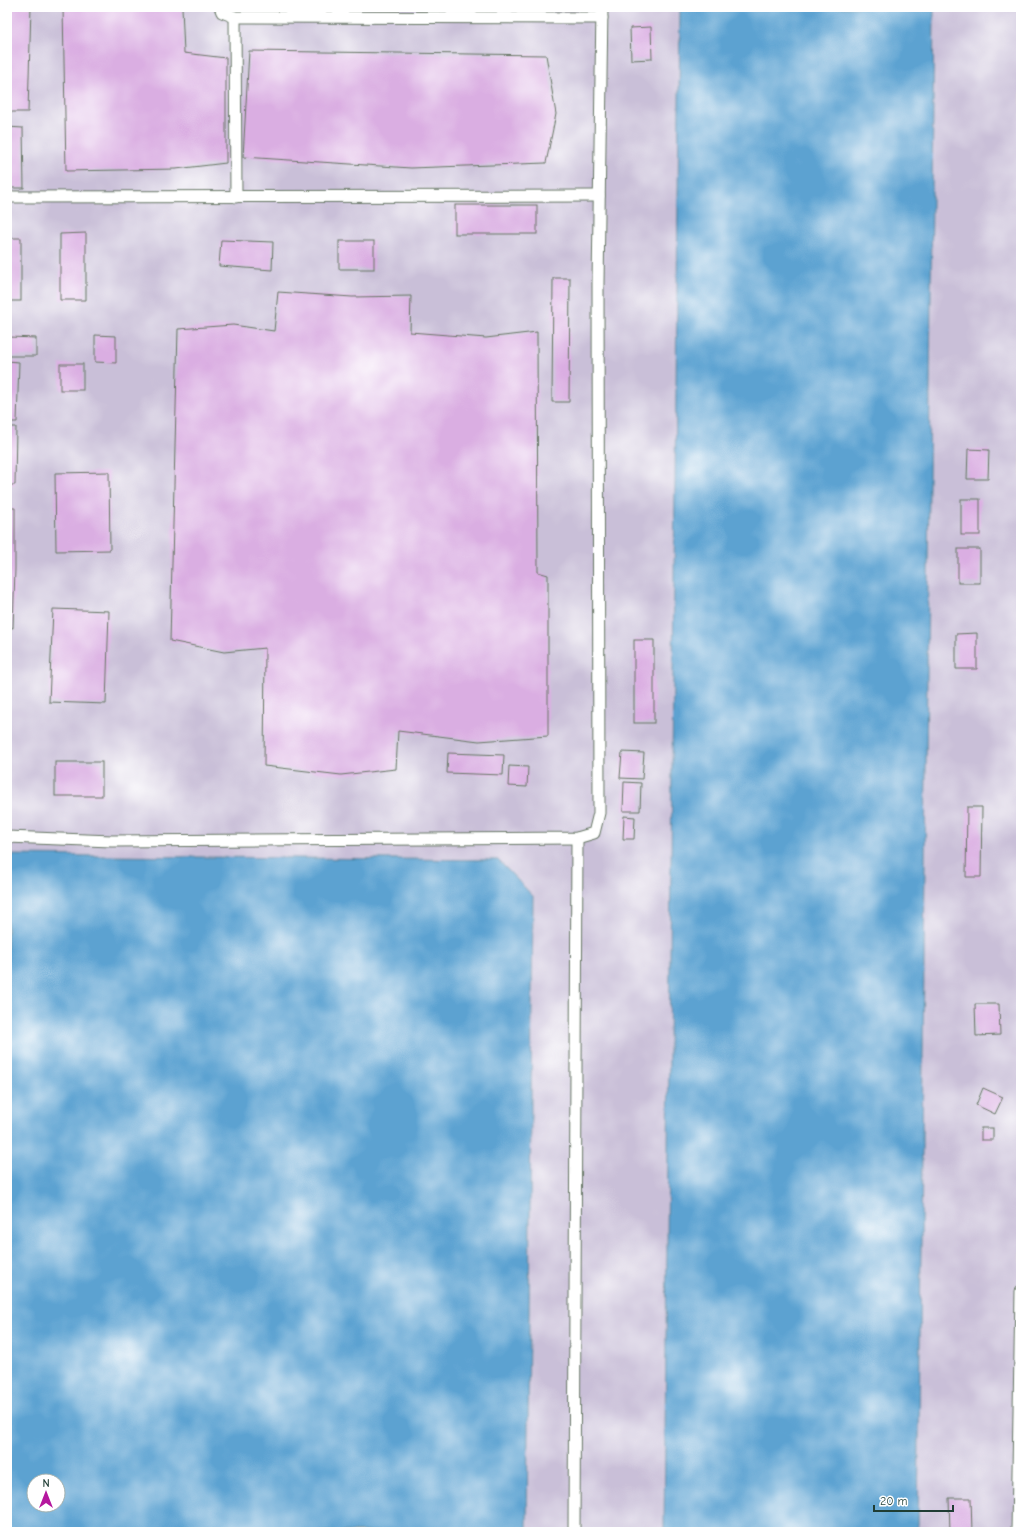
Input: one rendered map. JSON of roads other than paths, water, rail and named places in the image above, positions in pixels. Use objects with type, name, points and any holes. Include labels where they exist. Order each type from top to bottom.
[{"type":"lane","points":[[7,837],[112,841],[577,838],[594,833],[599,813],[598,284],[602,12],[235,17],[222,12],[220,7]]},
{"type":"lane","points":[[235,17],[236,196]]},
{"type":"lane","points":[[7,196],[599,196]]},
{"type":"lane","points":[[574,1532],[577,838]]},
{"type":"lane","points":[[1017,1532],[1021,1291]]},
{"type":"water","points":[[680,7],[934,7],[918,1532],[664,1532]]},
{"type":"water","points":[[7,855],[498,860],[533,896],[527,1532],[7,1532]]}]
